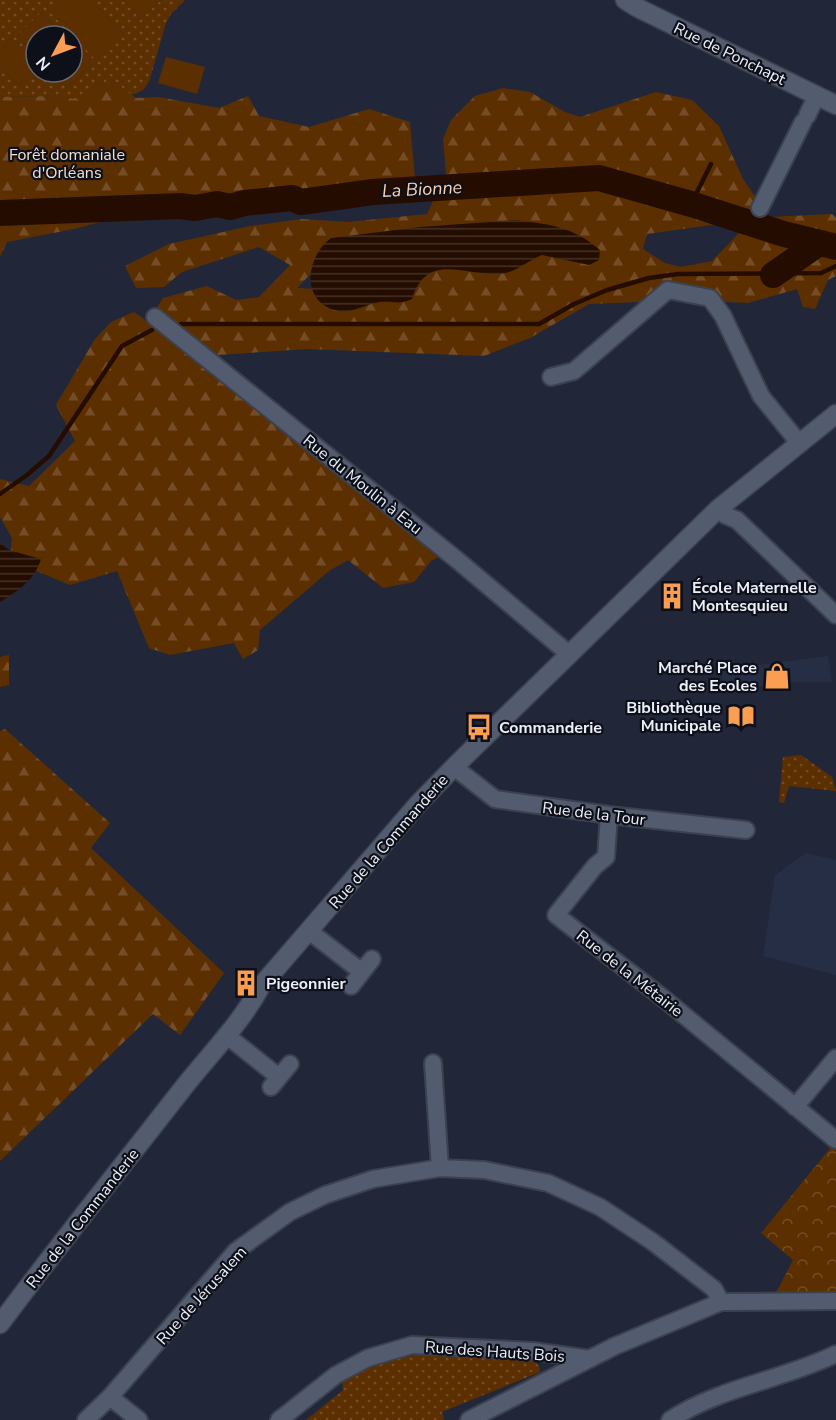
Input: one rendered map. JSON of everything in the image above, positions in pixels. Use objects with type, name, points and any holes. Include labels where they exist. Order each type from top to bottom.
[{"type":"street","name":"Rue de Ponchapt","points":[[625,0],[636,8],[836,105]]},
{"type":"street","points":[[760,208],[817,95]]},
{"type":"street","points":[[551,377],[574,370],[668,290],[710,298],[723,316],[761,396],[800,444]]},
{"type":"street","name":"Rue du Moulin à Eau","points":[[155,317],[456,559],[568,654]]},
{"type":"street","name":"Rue de la Commanderie","points":[[0,1324],[249,1007],[261,986],[418,804],[718,509],[836,414]]},
{"type":"street","points":[[718,509],[724,515],[737,520],[836,615]]},
{"type":"street","name":"Rue de la Tour","points":[[454,767],[495,799],[609,815],[746,830]]},
{"type":"street","name":"Rue de la Métairie","points":[[609,815],[606,857],[595,866],[556,915],[663,998],[836,1140]]},
{"type":"street","points":[[309,931],[367,966],[351,986]]},
{"type":"street","points":[[226,1035],[280,1076]]},
{"type":"street","points":[[795,1107],[836,1058]]},
{"type":"street","points":[[433,1063],[440,1168]]},
{"type":"street","name":"Rue de Jérusalem","points":[[87,1420],[110,1397],[236,1251],[290,1212],[325,1195],[373,1179],[440,1168],[484,1170],[548,1183],[600,1207],[653,1242],[714,1289],[721,1302]]},
{"type":"street","name":"Rue des Hauts Bois","points":[[469,1420],[615,1346],[721,1302],[836,1301]]},
{"type":"street","name":"Rue des Hauts Bois","points":[[279,1420],[341,1372],[368,1358],[412,1344],[533,1351],[590,1359]]},
{"type":"street","points":[[670,1420],[692,1406],[815,1364],[836,1354]]},
{"type":"street","points":[[110,1397],[139,1420]]},
{"type":"shaded area","points":[[516,220],[551,225],[570,231],[600,250],[599,260],[589,265],[542,255],[511,271],[500,274],[448,269],[437,271],[427,275],[419,284],[412,299],[400,302],[380,302],[355,310],[339,311],[326,307],[312,290],[312,268],[316,256],[331,238],[420,227]]},
{"type":"shaded area","points":[[0,543],[9,550],[41,559],[30,579],[0,602]]},
{"type":"shaded area","name":"Marché Place des Ecoles","points":[[828,656],[832,682],[785,682],[723,692],[722,670]]},
{"type":"shaded area","points":[[806,853],[836,860],[836,975],[763,956],[775,875]]},
{"type":"green space","points":[[0,0],[63,0],[51,12],[123,33],[91,0],[123,0],[141,19],[161,0],[185,0],[171,14],[166,23],[149,82],[143,90],[132,95],[112,80],[97,85],[83,101],[53,96],[0,97],[0,66],[19,86],[24,81],[24,84],[63,84],[67,88],[71,84],[84,84],[84,72],[91,65],[84,58],[84,24],[52,24],[41,13],[30,24],[24,24],[24,29],[17,36],[24,43],[24,50],[13,39],[0,52]]},
{"type":"green space","points":[[63,0],[91,0],[123,33],[95,59],[84,48],[84,24],[61,24],[50,12]]},
{"type":"green space","points":[[123,0],[161,0],[141,19]]},
{"type":"green space","points":[[41,13],[52,24],[30,24]]},
{"type":"green space","points":[[24,29],[24,43],[17,36]]},
{"type":"green space","points":[[13,39],[24,50],[24,81],[19,86],[0,66],[0,52]]},
{"type":"green space","points":[[166,57],[205,67],[197,94],[158,83]]},
{"type":"green space","points":[[84,58],[91,65],[84,72]]},
{"type":"green space","name":"Forêt domaniale d'Orléans","points":[[112,80],[136,98],[158,97],[219,108],[248,96],[259,116],[309,127],[369,109],[410,122],[417,201],[265,196],[153,208],[74,229],[7,242],[0,257],[0,97],[53,96],[83,100],[97,85]]},
{"type":"green space","points":[[503,88],[530,92],[565,112],[580,117],[656,92],[692,100],[719,126],[743,179],[769,217],[832,214],[836,218],[836,276],[828,280],[815,309],[803,307],[797,289],[748,303],[688,300],[589,304],[530,338],[484,356],[308,349],[216,356],[371,483],[389,492],[398,508],[444,555],[432,560],[414,582],[383,588],[348,560],[329,571],[260,630],[258,650],[243,659],[234,643],[170,655],[149,648],[117,571],[70,585],[10,560],[12,538],[0,517],[0,479],[29,486],[75,441],[56,405],[95,339],[111,322],[134,312],[148,322],[163,298],[207,286],[236,300],[259,297],[290,265],[259,247],[182,272],[164,287],[136,288],[125,266],[169,244],[250,226],[302,219],[348,222],[427,214],[446,173],[443,139],[451,120],[475,96]],"holes":[[[725,223],[742,230],[712,261],[681,267],[665,263],[643,249],[647,234]],[[334,250],[318,289],[298,288],[298,287]]]},
{"type":"green space","points":[[9,655],[9,685],[0,687],[0,657]]},
{"type":"green space","points":[[5,729],[110,823],[91,848],[224,973],[180,1035],[153,1014],[0,1161],[0,731]]},
{"type":"green space","points":[[801,755],[832,777],[836,791],[789,786],[784,803],[779,802],[783,757]]},
{"type":"green space","points":[[836,1141],[836,1291],[776,1293],[793,1260],[761,1233]]},
{"type":"green space","points":[[428,1354],[531,1358],[539,1366],[540,1372],[442,1412],[444,1420],[306,1420],[343,1390],[342,1380],[384,1362]]},
{"type":"waterway","points":[[691,204],[711,164]]},
{"type":"waterway","name":"La Bionne","points":[[0,213],[180,206],[195,208],[217,204],[230,207],[244,203],[292,198],[301,202],[373,192],[599,178],[784,234],[836,247]]},
{"type":"waterway","points":[[773,275],[819,243]]},
{"type":"waterway","points":[[181,324],[539,324],[574,304],[607,290],[649,278],[678,274],[821,273],[836,266]]},
{"type":"waterway","points":[[0,494],[49,456],[122,346],[152,330]]},
{"type":"place","name":"École Maternelle Montesquieu","points":[[672,596]]},
{"type":"place","name":"Marché Place des Ecoles","points":[[777,676]]},
{"type":"place","name":"Bibliothèque Municipale","points":[[741,716]]},
{"type":"place","name":"Commanderie","points":[[479,727]]},
{"type":"place","name":"Pigeonnier","points":[[246,983]]}]
